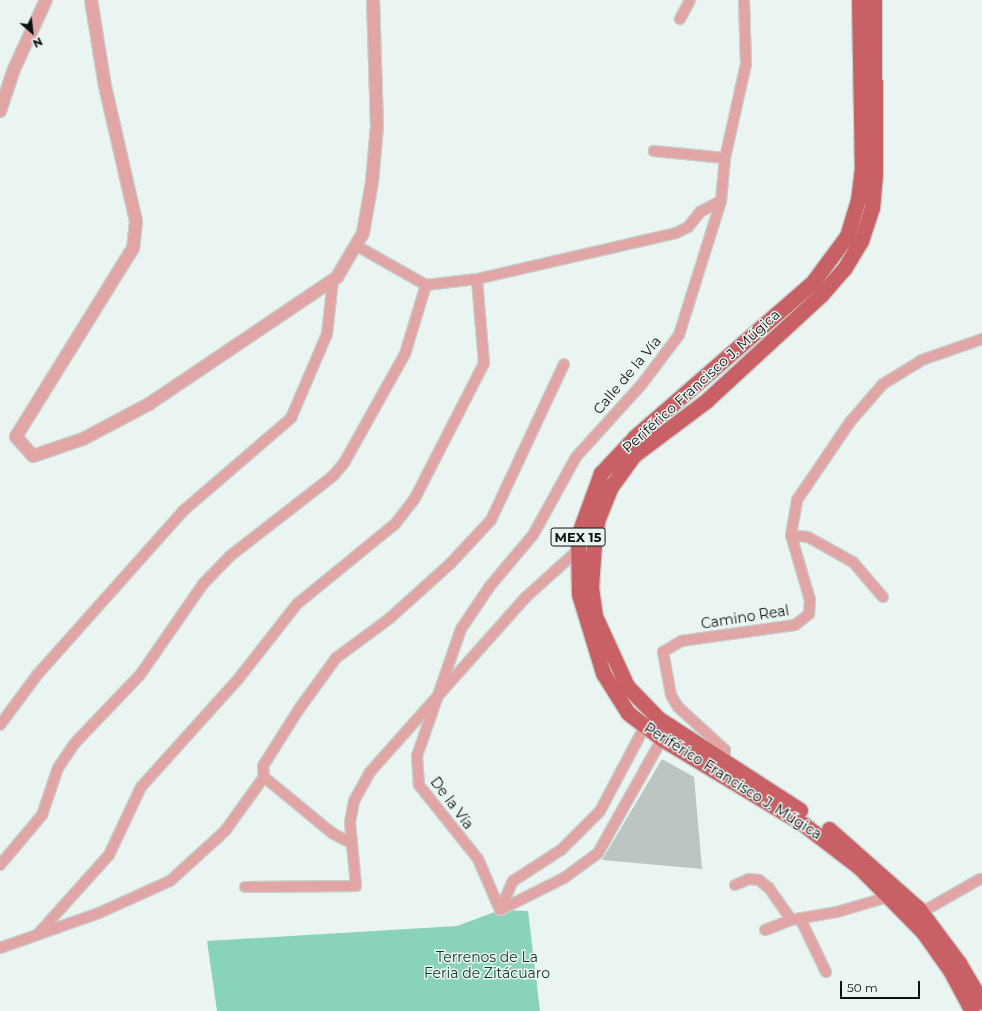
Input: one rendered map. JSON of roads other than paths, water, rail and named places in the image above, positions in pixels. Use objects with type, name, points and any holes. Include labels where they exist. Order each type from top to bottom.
[{"type":"main road","name":"Periférico Francisco J. Múgica","points":[[860,0],[862,168],[858,200],[846,236],[813,282],[635,437],[601,473],[587,506],[576,552],[579,594],[593,648],[619,701],[644,726],[662,739],[829,841],[923,932],[950,970],[972,1011]]},
{"type":"main road","name":"Periférico Francisco J. Múgica","points":[[874,0],[875,172],[872,208],[861,241],[844,270],[820,295],[706,401],[634,455],[610,488],[597,521],[591,587],[595,616],[627,686],[658,718],[833,832],[922,912],[982,1002]]},
{"type":"street","points":[[0,112],[14,69],[46,0]]},
{"type":"street","points":[[91,0],[105,86],[136,221],[133,248],[16,437],[33,456],[83,439],[149,404],[333,280],[357,246],[372,182],[377,126],[373,0]]},
{"type":"street","points":[[680,19],[690,0]]},
{"type":"street","name":"Calle de la Vía","points":[[433,705],[461,629],[490,586],[533,534],[576,457],[642,384],[679,335],[721,201],[725,158],[746,64],[744,0]]},
{"type":"street","points":[[654,151],[725,158]]},
{"type":"street","points":[[357,246],[426,285],[477,278],[676,233],[688,227],[700,212],[721,201]]},
{"type":"street","points":[[38,934],[109,855],[141,787],[239,678],[297,604],[396,524],[414,500],[484,363],[477,278]]},
{"type":"street","points":[[0,725],[37,675],[183,511],[291,418],[327,334],[333,280]]},
{"type":"street","points":[[0,865],[42,815],[58,768],[74,744],[140,675],[203,584],[230,556],[333,476],[344,463],[406,354],[426,285]]},
{"type":"street","name":"Camino Real","points":[[725,762],[725,750],[678,706],[671,695],[663,652],[681,641],[795,625],[809,614],[810,600],[790,535],[797,500],[850,422],[883,384],[922,360],[982,339]]},
{"type":"street","points":[[0,948],[99,913],[170,881],[225,831],[264,777],[263,766],[336,658],[390,618],[450,564],[491,520],[564,364]]},
{"type":"street","points":[[790,535],[808,537],[853,562],[883,597]]},
{"type":"street","points":[[245,887],[356,886],[349,842],[354,801],[370,772],[433,705],[526,597],[576,552]]},
{"type":"street","name":"De la Vía","points":[[433,705],[417,756],[419,785],[478,859],[500,910]]},
{"type":"street","points":[[500,910],[513,881],[561,850],[600,811],[644,726]]},
{"type":"street","points":[[500,910],[564,878],[598,853],[662,739]]},
{"type":"street","points":[[264,777],[332,833],[349,842]]},
{"type":"street","points":[[735,885],[748,879],[759,880],[769,888],[796,919],[826,972]]},
{"type":"street","points":[[922,912],[980,879]]},
{"type":"street","points":[[765,930],[796,919],[888,897]]},
{"type":"park label","name":"Terrenos de La Feria de Zitácuaro","points":[[487,966]]}]
